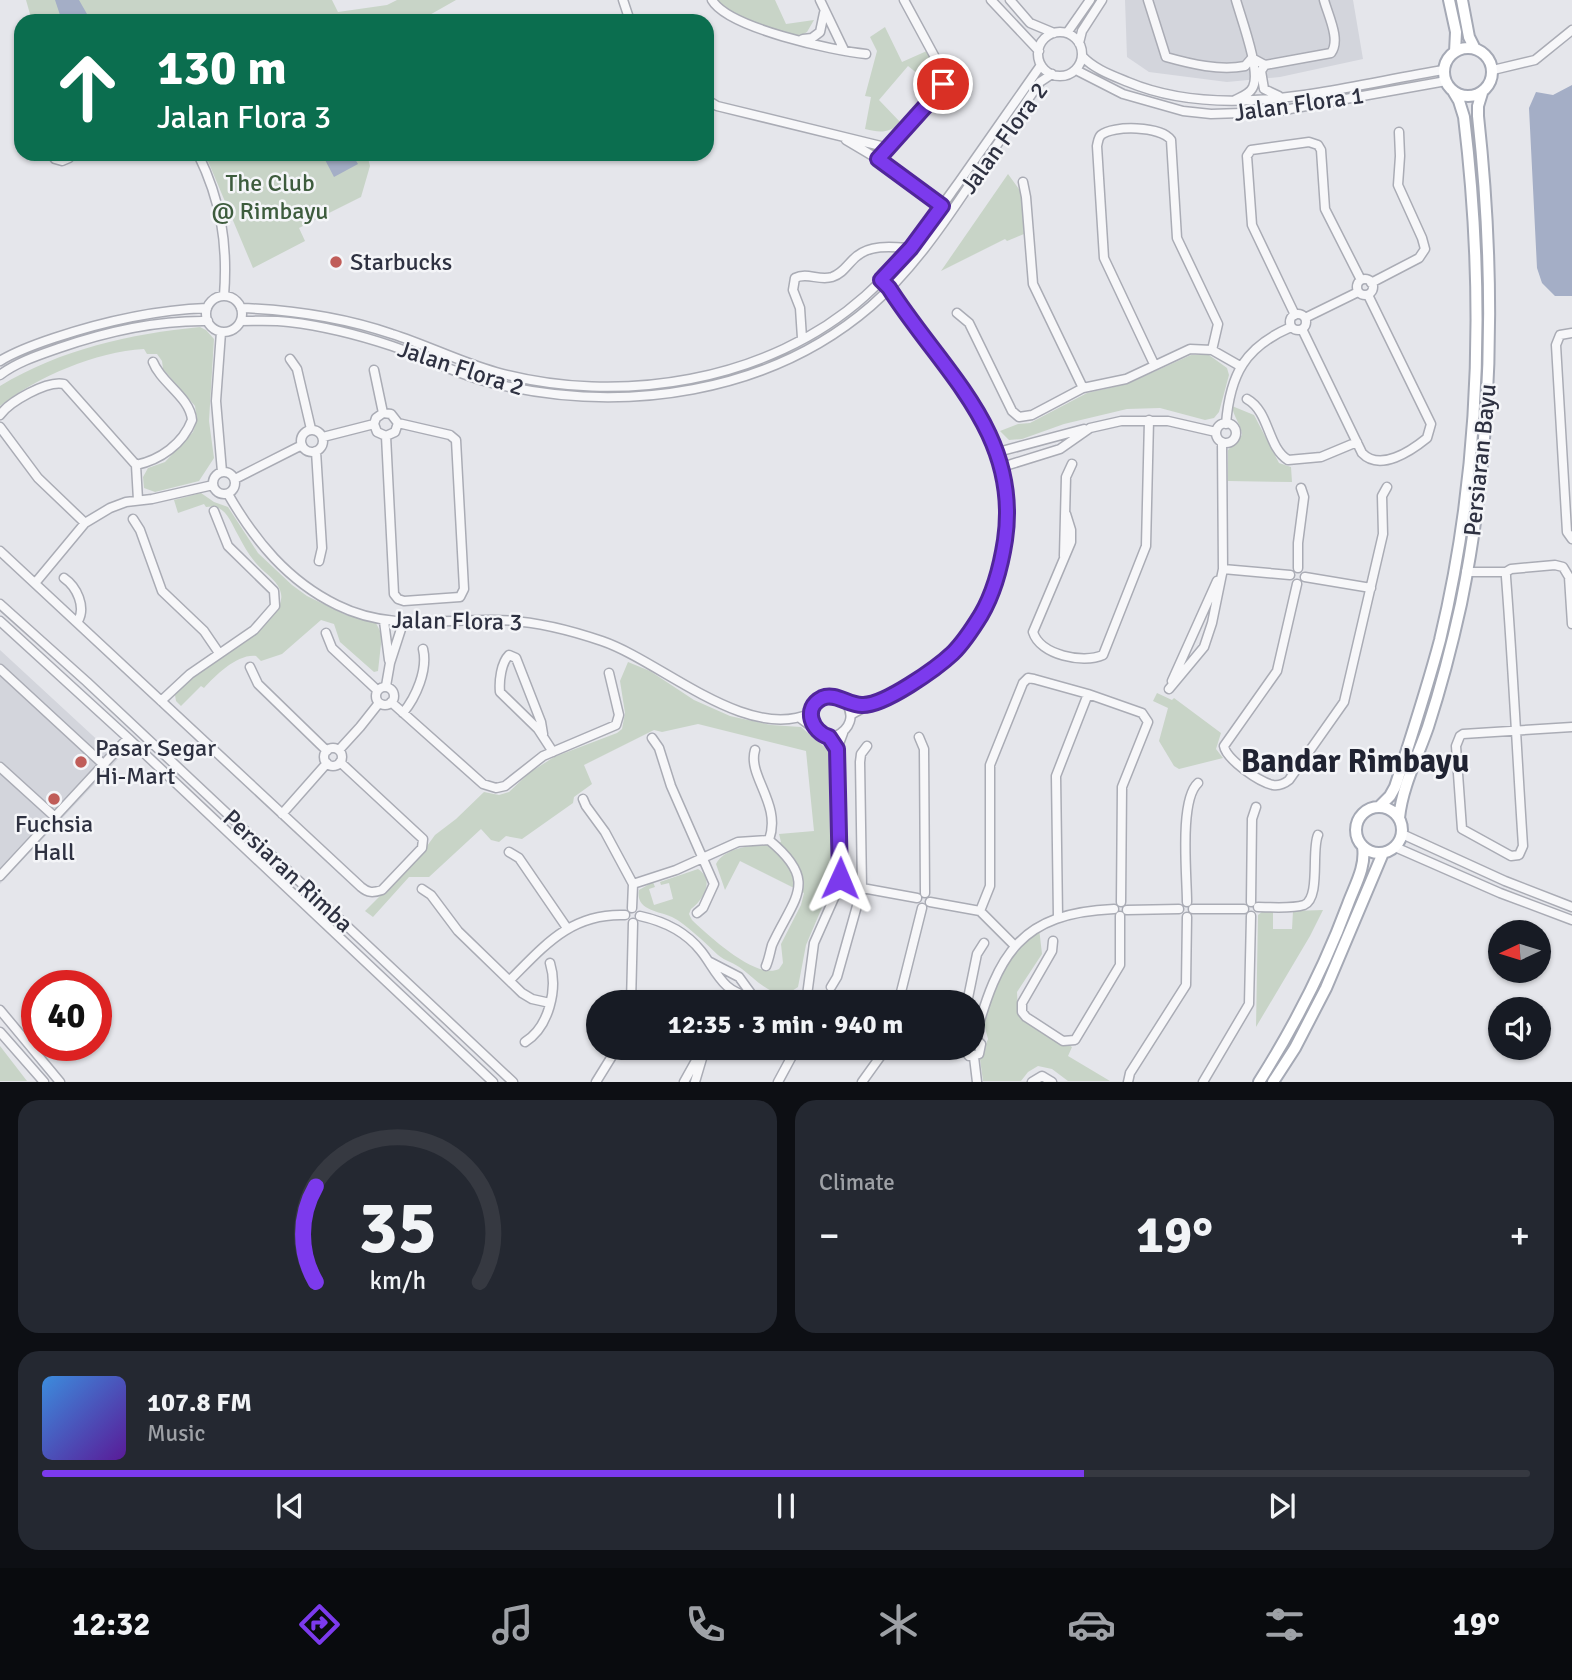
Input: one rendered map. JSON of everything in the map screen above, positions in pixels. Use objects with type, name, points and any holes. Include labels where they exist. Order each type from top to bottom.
[{"type":"main road","points":[[1449,0],[1456,32],[1455,52]]},
{"type":"main road","points":[[1462,0],[1469,37],[1475,49],[1487,57],[1493,70]]},
{"type":"main road","points":[[1445,76],[1446,63],[1455,52],[1475,49]]},
{"type":"main road","name":"Persiaran Bayu","points":[[1399,818],[1452,641],[1478,502],[1489,376],[1489,250],[1478,106],[1482,93],[1490,83],[1493,70]]},
{"type":"main road","name":"Persiaran Bayu","points":[[1380,806],[1395,787],[1440,639],[1464,509],[1475,412],[1478,298],[1475,219],[1464,117],[1460,101],[1445,76]]},
{"type":"main road","points":[[1453,91],[1470,97],[1482,93]]},
{"type":"main road","points":[[1380,806],[1394,812],[1399,818],[1402,834],[1395,847],[1383,853],[1370,852],[1363,847],[1355,833],[1359,817],[1364,811],[1380,806]]},
{"type":"main road","points":[[1259,1082],[1285,1041],[1334,943],[1364,862],[1363,847]]},
{"type":"main road","points":[[1273,1082],[1295,1048],[1326,988],[1383,853]]},
{"type":"street","points":[[712,0],[719,8],[749,26],[866,54]]},
{"type":"street","points":[[820,0],[844,50]]},
{"type":"street","points":[[878,159],[939,91],[944,80],[944,74],[904,0]]},
{"type":"street","points":[[991,0],[1039,51]]},
{"type":"street","points":[[1010,0],[1030,23],[1054,33],[1067,33],[1079,43]]},
{"type":"street","points":[[1067,33],[1090,0]]},
{"type":"street","points":[[1054,33],[1044,39],[1039,51],[1041,65],[1052,74],[1064,76],[1076,70],[1082,55],[1079,43],[1082,31],[1102,0]]},
{"type":"street","points":[[1148,0],[1166,57],[1199,64],[1234,67],[1245,66],[1252,58]]},
{"type":"street","points":[[1233,102],[1253,87],[1252,58],[1236,0]]},
{"type":"street","points":[[1252,58],[1265,65],[1332,53],[1335,39],[1324,0]]},
{"type":"street","points":[[796,39],[812,38],[820,32],[824,11]]},
{"type":"street","points":[[1493,70],[1535,60],[1572,30]]},
{"type":"street","name":"Jalan Flora 1","points":[[1082,55],[1089,64],[1108,74],[1159,93],[1233,102],[1286,98],[1445,76]]},
{"type":"street","name":"Jalan Flora 2","points":[[241,308],[289,310],[346,320],[495,372],[565,385],[641,386],[726,370],[769,355],[833,320],[881,280],[911,248],[1041,65]]},
{"type":"street","points":[[1265,65],[1261,71],[1264,89],[1268,93],[1286,98]]},
{"type":"street","name":"Jalan Flora 1","points":[[1076,70],[1124,94],[1154,104],[1211,114],[1273,112],[1445,76]]},
{"type":"street","name":"Jalan Flora 2","points":[[241,321],[288,322],[334,330],[388,345],[492,383],[564,397],[642,397],[729,382],[773,366],[839,330],[871,306],[935,235],[1040,82],[1052,74]]},
{"type":"street","points":[[714,104],[888,148]]},
{"type":"street","points":[[1154,364],[1106,265],[1103,253],[1097,142],[1104,133],[1134,128],[1163,132],[1171,140],[1177,238],[1217,324],[1212,350]]},
{"type":"street","points":[[1371,283],[1419,258],[1425,249],[1398,185],[1399,132]]},
{"type":"street","points":[[837,135],[878,159],[942,206]]},
{"type":"street","points":[[1295,314],[1254,229],[1250,213],[1248,154],[1257,148],[1313,142],[1320,147],[1325,209],[1361,281]]},
{"type":"street","points":[[201,161],[212,187],[222,224],[227,260],[224,296]]},
{"type":"street","points":[[1023,182],[1033,284],[1083,388]]},
{"type":"street","points":[[802,338],[800,309],[793,290],[795,278],[804,275],[826,278],[836,276],[855,258],[873,249],[911,248]]},
{"type":"street","points":[[1358,292],[1357,284],[1365,279],[1371,283],[1372,291],[1368,295]]},
{"type":"street","points":[[851,715],[865,706],[889,697],[954,652],[982,612],[1001,565],[1007,524],[1002,467],[998,452],[977,409],[881,280]]},
{"type":"street","points":[[1358,292],[1368,295]]},
{"type":"street","points":[[1305,318],[1358,292]]},
{"type":"street","points":[[1302,329],[1365,457],[1374,461],[1403,454],[1427,438],[1430,424],[1368,295]]},
{"type":"street","points":[[224,296],[235,300],[241,308],[241,321],[233,330],[221,332],[211,326],[207,308],[214,300],[224,296]]},
{"type":"street","points":[[0,362],[39,343],[100,323],[173,309],[207,308]]},
{"type":"street","points":[[957,313],[969,323],[1012,411],[1021,418],[1083,388],[1119,381],[1190,349],[1212,350],[1240,366]]},
{"type":"street","points":[[1291,327],[1295,330],[1302,329],[1306,323],[1305,318],[1295,314]]},
{"type":"street","points":[[1291,327],[1290,320],[1295,314]]},
{"type":"street","points":[[0,375],[9,368],[43,354],[103,333],[174,320],[208,320]]},
{"type":"street","points":[[1226,424],[1229,396],[1240,366],[1264,340],[1291,327]]},
{"type":"street","points":[[221,332],[216,401],[222,472]]},
{"type":"street","points":[[1571,538],[1567,532],[1556,345],[1560,335],[1572,333]]},
{"type":"street","points":[[290,359],[298,369],[311,429]]},
{"type":"street","points":[[136,465],[161,457],[170,450],[192,420],[189,408],[160,376],[153,362]]},
{"type":"street","points":[[374,370],[383,413]]},
{"type":"street","points":[[0,415],[5,408],[25,396],[54,383],[64,384],[136,465],[138,500]]},
{"type":"street","points":[[1247,398],[1257,406],[1280,453],[1288,460],[1321,457],[1357,442]]},
{"type":"street","points":[[386,436],[394,594],[404,601],[460,597],[464,589],[456,445],[450,435],[398,423],[391,414],[383,413],[376,418],[374,424],[377,432],[386,436],[395,432],[398,423]]},
{"type":"street","points":[[1072,464],[1066,477],[1066,514],[1071,536],[1069,549],[1035,623],[1034,636],[1041,645],[1062,654],[1086,659],[1103,655],[1146,546],[1149,420]]},
{"type":"street","points":[[998,452],[1121,421],[1168,421],[1216,432]]},
{"type":"street","points":[[323,437],[374,424]]},
{"type":"street","points":[[1226,424],[1234,428],[1235,437],[1231,442],[1222,442],[1217,438],[1216,432],[1219,426],[1226,424]]},
{"type":"street","points":[[0,427],[38,478],[85,523]]},
{"type":"street","points":[[1002,467],[1060,449],[1090,428]]},
{"type":"street","points":[[311,429],[320,432],[323,437],[323,444],[316,451],[307,451],[302,445],[302,435],[311,429]]},
{"type":"street","points":[[1222,442],[1223,569],[1208,639],[1169,689],[1223,569]]},
{"type":"street","points":[[235,479],[302,445]]},
{"type":"street","points":[[316,451],[322,548],[319,561]]},
{"type":"street","points":[[36,582],[85,523],[118,504],[213,485],[216,475],[222,472],[231,474],[235,479],[234,489],[228,494]]},
{"type":"street","name":"Jalan Flora 3","points":[[213,485],[220,494],[228,494],[260,544],[295,578],[338,606],[384,621],[403,623],[494,620],[543,624],[585,635],[630,652],[692,690],[740,711],[777,718],[800,718],[811,713],[817,702],[828,696],[865,706]]},
{"type":"street","points":[[1297,584],[1277,671],[1224,746],[1229,758],[1271,785],[1284,783],[1341,709],[1383,534],[1382,496],[1387,487]]},
{"type":"street","points":[[1298,568],[1298,543],[1304,500],[1301,488]]},
{"type":"street","points":[[162,701],[184,679],[254,630],[270,612],[276,600],[271,587],[225,542],[214,511]]},
{"type":"street","points":[[134,519],[162,591],[204,631],[219,653]]},
{"type":"street","points":[[0,551],[369,892],[382,890],[422,848],[424,839],[340,762]]},
{"type":"street","points":[[1466,572],[1506,572],[1511,569],[1555,565],[1563,567],[1569,577],[1572,624]]},
{"type":"street","points":[[1298,568],[1303,570],[1305,577],[1302,583],[1297,584],[1291,581],[1290,575],[1292,570],[1298,568]]},
{"type":"street","points":[[1223,569],[1290,575]]},
{"type":"street","points":[[1506,572],[1516,731],[1523,846],[1519,855],[1511,856],[1461,826],[1456,746],[1460,736],[1516,731],[1572,727]]},
{"type":"street","points":[[1305,577],[1371,588]]},
{"type":"street","points":[[64,578],[74,587],[82,609],[78,621]]},
{"type":"street","name":"Persiaran Rimba","points":[[0,604],[87,682],[513,1082]]},
{"type":"street","name":"Persiaran Rimba","points":[[0,621],[493,1082]]},
{"type":"street","points":[[384,621],[390,663]]},
{"type":"street","points":[[327,634],[332,648],[382,688],[393,692],[391,702],[387,705],[379,703],[375,695],[382,688],[403,623]]},
{"type":"street","points":[[403,713],[416,693],[424,662],[423,649]]},
{"type":"street","points":[[543,734],[500,692],[500,678],[509,655],[513,655],[517,660],[543,734],[553,751]]},
{"type":"street","points":[[250,667],[258,684],[327,751]]},
{"type":"street","points":[[0,669],[104,765]]},
{"type":"street","points":[[391,702],[483,784],[496,788],[509,783],[528,766],[553,751],[611,728],[618,722],[619,715],[609,673]]},
{"type":"street","points":[[980,911],[989,886],[989,770],[1023,683],[1028,678],[1121,704],[1144,714],[1148,722],[1122,787],[1121,902],[1127,910]]},
{"type":"street","points":[[1058,917],[1056,776],[1088,694]]},
{"type":"street","points":[[338,750],[379,703]]},
{"type":"street","points":[[808,990],[814,943],[836,897],[840,878],[837,749],[843,733],[848,728],[851,715],[846,703]]},
{"type":"street","points":[[811,713],[813,725]]},
{"type":"street","name":"Jalan Flora 3","points":[[800,718],[813,725],[822,735],[829,737],[837,749]]},
{"type":"street","points":[[829,737],[843,733]]},
{"type":"street","points":[[919,737],[925,750],[921,896],[916,903],[922,908]]},
{"type":"street","points":[[1,874],[128,738]]},
{"type":"street","points":[[652,738],[659,748],[671,786],[704,858],[714,887],[703,908],[697,913]]},
{"type":"street","points":[[831,987],[837,976],[862,888],[860,762],[861,754],[867,746]]},
{"type":"street","points":[[327,763],[325,756],[332,748],[338,750],[342,757],[340,762]]},
{"type":"street","points":[[755,750],[754,766],[771,807],[772,831],[769,840]]},
{"type":"street","points":[[327,763],[332,765],[340,762]]},
{"type":"street","points":[[282,814],[327,763]]},
{"type":"street","points":[[0,767],[55,817]]},
{"type":"street","points":[[1128,1082],[1130,1073],[1186,985],[1187,916],[1191,914],[1186,807],[1191,790],[1198,783]]},
{"type":"street","points":[[583,799],[605,832],[633,884],[629,912]]},
{"type":"street","points":[[1251,916],[1257,912],[1252,819],[1256,807]]},
{"type":"street","points":[[1402,834],[1480,870],[1572,907]]},
{"type":"street","points":[[1244,909],[1245,905],[1302,905],[1310,901],[1314,891],[1315,845],[1318,835]]},
{"type":"street","points":[[633,884],[704,858],[738,842],[769,840],[795,867],[799,887],[766,966]]},
{"type":"street","points":[[1395,847],[1500,893],[1572,920]]},
{"type":"street","points":[[509,852],[519,858],[567,928]]},
{"type":"street","points":[[862,888],[929,895],[930,902],[927,907],[922,908]]},
{"type":"street","points":[[422,889],[431,895],[458,931],[526,997],[550,1003]]},
{"type":"street","points":[[930,902],[980,911],[1015,946]]},
{"type":"street","points":[[1121,902],[1116,904],[1115,914],[1125,915],[1127,910]]},
{"type":"street","points":[[1179,909],[1182,904],[1244,909]]},
{"type":"street","points":[[902,990],[922,908]]},
{"type":"street","points":[[985,1003],[1000,965],[1015,946],[1036,929],[1058,917],[1114,909]]},
{"type":"street","points":[[1127,910],[1179,909]]},
{"type":"street","points":[[1179,909],[1182,915],[1187,916]]},
{"type":"street","points":[[1244,909],[1245,913],[1251,916]]},
{"type":"street","points":[[510,980],[542,946],[567,928],[598,917],[638,911],[632,990]]},
{"type":"street","points":[[1053,941],[1050,954],[1021,1003],[1022,1012],[1063,1041],[1075,1040],[1121,965],[1120,916]]},
{"type":"street","points":[[1203,1082],[1249,1004],[1251,916]]},
{"type":"street","points":[[636,920],[665,924],[683,934],[714,965],[739,977],[749,990]]},
{"type":"street","points":[[970,990],[977,954],[984,943]]},
{"type":"street","points":[[706,958],[724,984],[732,990]]},
{"type":"street","points":[[524,1042],[532,1037],[544,1019],[550,1003],[550,963]]},
{"type":"street","points":[[0,1010],[60,1082]]},
{"type":"street","points":[[0,1032],[44,1082]]},
{"type":"street","points":[[596,1082],[610,1060]]},
{"type":"street","points":[[684,1082],[696,1060]]},
{"type":"street","points":[[695,1082],[700,1060]]},
{"type":"street","points":[[778,1082],[790,1060]]},
{"type":"street","points":[[862,1082],[878,1060]]},
{"type":"street","points":[[974,1060],[977,1082]]},
{"type":"street","points":[[1032,1082],[1042,1076],[1052,1082]]},
{"type":"shaded area","points":[[1125,0],[1353,0],[1363,59],[1280,77],[1227,82],[1149,72],[1127,57]]},
{"type":"shaded area","points":[[0,650],[118,759],[0,884]]},
{"type":"green space","points":[[26,0],[332,0],[338,12],[387,5],[397,0],[456,0],[431,14],[30,14]]},
{"type":"green space","points":[[715,0],[775,0],[786,24],[814,20],[807,32],[792,36],[750,25]]},
{"type":"green space","points":[[885,27],[902,62],[929,50],[937,65],[939,77],[933,86],[908,66],[879,100],[901,123],[892,129],[880,131],[865,129],[871,97],[865,96],[877,51],[870,37]]},
{"type":"green space","name":"The Club @ Rimbayu","points":[[208,161],[369,161],[370,166],[361,197],[299,228],[305,241],[253,268]]},
{"type":"green space","points":[[1008,174],[1021,192],[1024,234],[1007,241],[1005,239],[941,271]]},
{"type":"green space","points":[[200,327],[214,339],[209,421],[214,458],[199,481],[155,492],[144,488],[143,477],[148,468],[165,462],[193,432],[197,420],[195,406],[163,369],[157,354],[147,354],[144,349],[106,355],[68,367],[32,385],[0,406],[0,386],[47,362],[122,339]]},
{"type":"green space","points":[[1191,355],[1209,355],[1227,368],[1229,375],[1219,412],[1214,418],[1205,420],[1160,408],[1127,409],[1064,424],[1022,439],[1009,440],[1000,431],[1018,424],[1030,423],[1087,393],[1127,384]]},
{"type":"green space","points":[[1232,406],[1254,415],[1279,463],[1291,467],[1292,482],[1228,481],[1228,450],[1242,435]]},
{"type":"green space","points":[[201,493],[228,507],[258,553],[292,585],[307,596],[346,615],[376,623],[382,635],[378,671],[374,672],[340,642],[334,624],[321,620],[282,654],[261,661],[256,656],[242,658],[204,688],[201,686],[181,706],[176,701],[175,695],[187,680],[262,628],[281,602],[278,586],[252,559],[222,510],[213,506],[206,507],[204,504],[178,513],[174,500]]},
{"type":"green space","points":[[628,662],[650,671],[694,700],[730,716],[771,725],[801,727],[828,750],[833,802],[829,891],[806,945],[798,987],[793,990],[768,989],[718,955],[678,920],[649,909],[640,902],[639,890],[653,882],[655,887],[649,889],[654,905],[673,899],[669,883],[661,885],[660,882],[698,869],[706,878],[707,884],[700,900],[691,909],[689,914],[692,920],[746,963],[769,971],[779,969],[783,963],[781,944],[801,905],[804,893],[740,861],[725,890],[716,864],[721,857],[736,849],[781,842],[779,834],[814,831],[806,751],[698,724],[662,732],[654,730],[584,765],[592,784],[574,797],[573,803],[522,839],[506,836],[499,842],[491,840],[481,829],[429,877],[409,877],[373,917],[365,911],[419,857],[435,835],[484,792],[499,795],[509,792],[529,773],[554,757],[622,729],[625,713],[620,681]]},
{"type":"green space","points":[[1157,693],[1172,700],[1174,698],[1221,733],[1216,749],[1223,758],[1179,769],[1174,766],[1159,741],[1168,708],[1153,701]]},
{"type":"green space","points":[[1323,910],[1256,1027],[1258,915],[1263,911],[1273,911],[1273,929],[1292,929],[1293,911]]},
{"type":"green space","points":[[1039,928],[1042,954],[1017,992],[1018,1012],[1072,1047],[1068,1056],[1110,1081],[1068,1081],[1052,1069],[1038,1066],[1028,1072],[1021,1081],[983,1081],[980,1060],[985,1060],[988,1039],[985,1020],[996,982],[1007,959]]},
{"type":"green space","points":[[0,1046],[27,1081],[0,1081]]},
{"type":"water","points":[[55,0],[79,0],[87,14],[60,14]]},
{"type":"water","points":[[1572,85],[1572,296],[1555,296],[1542,283],[1537,268],[1529,108],[1536,92],[1553,95]]},
{"type":"water","points":[[326,161],[356,161],[358,164],[334,177]]},
{"type":"place","name":"Starbucks","points":[[336,262]]},
{"type":"place","name":"Pasar Segar Hi-Mart","points":[[81,762]]},
{"type":"place","name":"Fuchsia Hall","points":[[54,799]]},
{"type":"district","name":"Bandar Rimbayu","points":[[1355,761]]},
{"type":"route","points":[[840,878],[837,749],[829,737],[822,735],[813,725],[813,707],[828,696],[865,706],[889,697],[954,652],[969,634],[993,590],[1001,565],[1007,524],[1002,467],[985,423],[881,280],[911,248],[942,206],[878,159],[943,84]]}]
